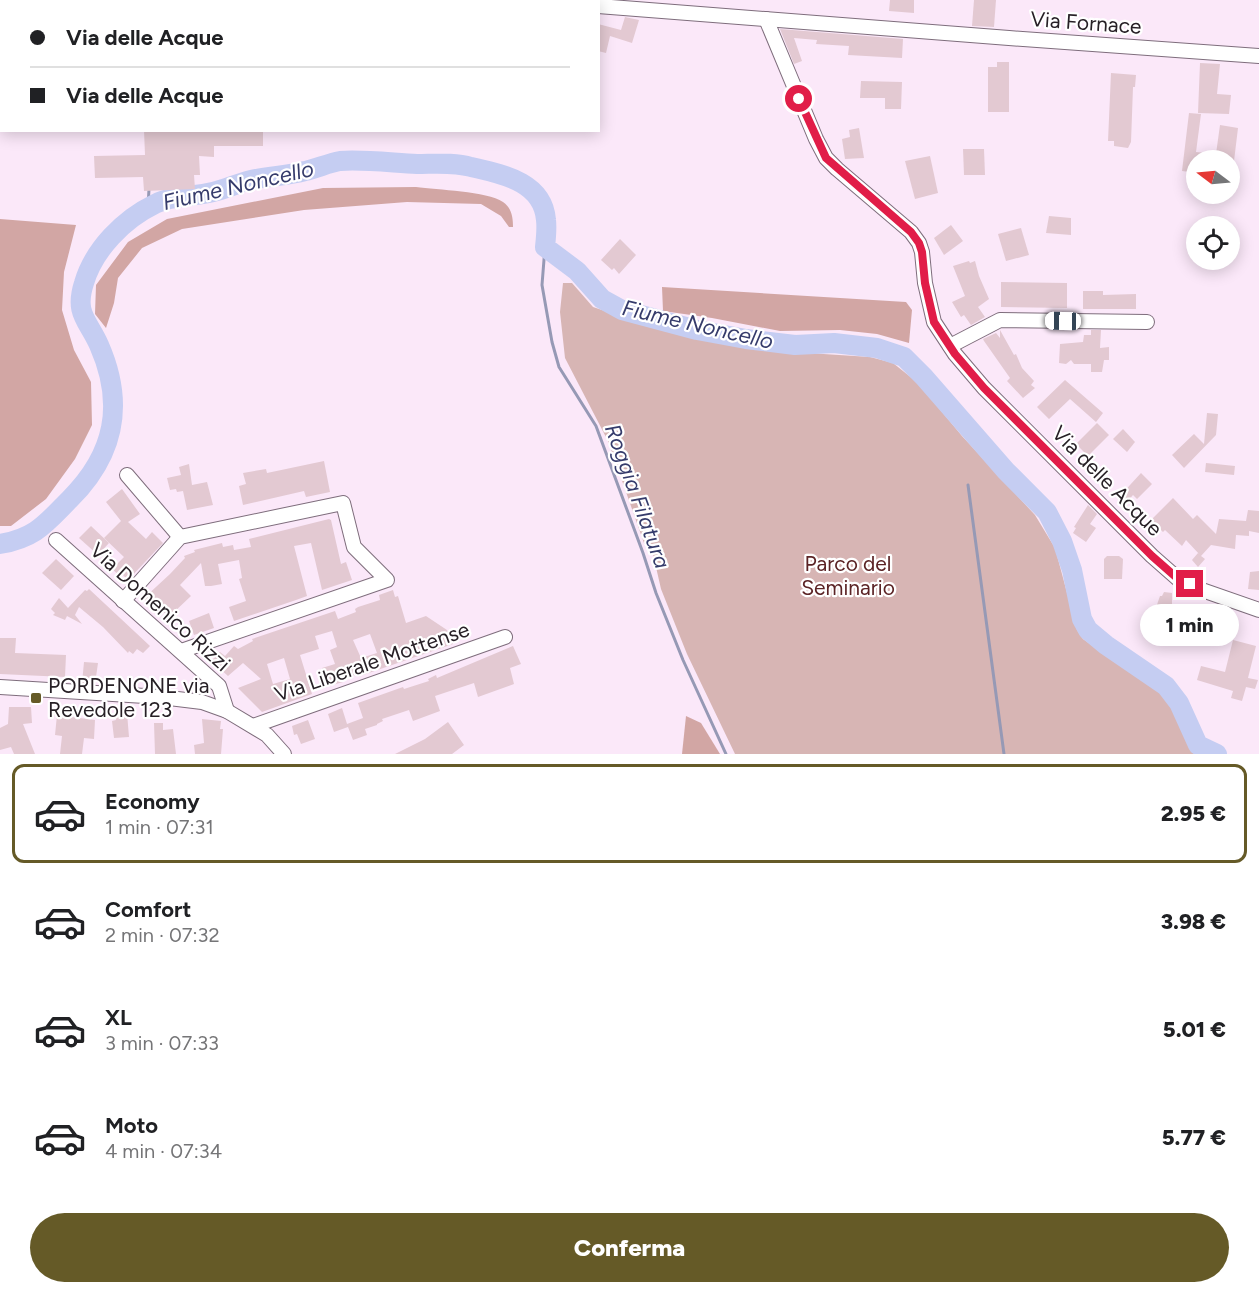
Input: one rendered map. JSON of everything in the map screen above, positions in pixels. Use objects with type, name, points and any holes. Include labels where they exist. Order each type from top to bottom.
[{"type":"street","name":"Via Fornace","points":[[600,6],[627,4],[766,19],[1259,56]]},
{"type":"street","name":"Via delle Acque","points":[[766,19],[826,158],[911,232],[919,243],[934,322],[984,388],[1144,549],[1177,578],[1202,590],[1259,610]]},
{"type":"street","points":[[950,346],[1000,320],[1147,322]]},
{"type":"street","points":[[127,475],[180,537]]},
{"type":"street","points":[[123,601],[180,537],[342,503],[354,547],[387,580],[181,651]]},
{"type":"street","name":"Via Domenico Rizzi","points":[[56,540],[219,686],[227,711]]},
{"type":"street","name":"Via Liberale Mottense","points":[[253,726],[505,637]]},
{"type":"street","points":[[0,687],[202,702],[227,711],[253,726],[267,735],[284,754]]},
{"type":"green space","name":"Parco del Seminario","points":[[563,283],[572,283],[593,307],[662,330],[777,351],[870,357],[893,363],[918,383],[962,436],[1035,515],[1055,548],[1077,630],[1083,639],[1162,694],[1177,710],[1201,752],[1205,754],[735,754],[687,654],[661,589],[653,554],[644,543],[608,441],[565,358],[560,312]]},
{"type":"shaded area","points":[[416,187],[474,193],[496,198],[510,210],[513,227],[509,227],[501,216],[481,204],[407,202],[304,210],[182,229],[142,248],[118,278],[114,303],[106,328],[95,314],[96,285],[128,242],[167,219],[323,188]]},
{"type":"shaded area","points":[[0,219],[76,225],[64,272],[62,310],[74,350],[91,382],[92,425],[75,459],[46,499],[11,526],[0,526]]},
{"type":"shaded area","points":[[662,287],[906,302],[912,310],[909,343],[877,334],[840,330],[780,331],[663,311]]},
{"type":"shaded area","points":[[686,716],[701,723],[720,754],[682,754]]},
{"type":"building","points":[[890,0],[914,0],[914,13],[889,11]]},
{"type":"building","points":[[974,0],[996,0],[994,27],[972,26]]},
{"type":"building","points":[[625,17],[639,20],[632,43],[610,36],[606,53],[600,52],[600,25],[621,30]]},
{"type":"building","points":[[780,29],[903,39],[902,58],[848,55],[849,46],[816,44],[817,40],[794,38],[802,61],[794,64]]},
{"type":"building","points":[[997,62],[1009,62],[1009,112],[988,112],[988,67],[997,67]]},
{"type":"building","points":[[1200,63],[1220,64],[1217,94],[1231,95],[1229,114],[1198,113]]},
{"type":"building","points":[[1111,73],[1136,75],[1135,87],[1133,87],[1131,142],[1128,148],[1114,146],[1114,141],[1108,141]]},
{"type":"building","points":[[861,81],[902,82],[901,109],[885,109],[885,98],[860,98]]},
{"type":"building","points":[[1189,113],[1201,114],[1196,150],[1186,150],[1186,172],[1182,171]]},
{"type":"building","points":[[1220,125],[1238,128],[1235,150],[1217,150]]},
{"type":"building","points":[[859,128],[864,158],[845,159],[842,139],[850,137],[849,130]]},
{"type":"building","points":[[144,132],[263,132],[263,146],[214,146],[214,157],[199,156],[200,175],[194,175],[195,189],[144,191],[143,177],[95,178],[94,156],[145,155]]},
{"type":"building","points":[[963,149],[984,149],[985,175],[964,175]]},
{"type":"building","points":[[930,156],[938,193],[915,199],[905,161]]},
{"type":"building","points":[[1049,216],[1071,218],[1071,235],[1046,233]]},
{"type":"building","points":[[951,225],[963,241],[944,255],[934,238]]},
{"type":"building","points":[[1021,228],[1029,255],[1006,261],[998,234]]},
{"type":"building","points":[[620,239],[636,255],[619,274],[601,260]]},
{"type":"building","points":[[969,261],[970,263],[975,261],[989,299],[978,307],[985,317],[971,325],[964,315],[961,317],[952,302],[965,296],[953,266]]},
{"type":"building","points":[[1001,282],[1067,283],[1067,308],[1001,307]]},
{"type":"building","points":[[1083,291],[1103,291],[1103,295],[1136,294],[1136,309],[1083,309]]},
{"type":"building","points":[[1000,330],[1014,355],[1016,354],[1022,368],[1034,381],[1031,385],[1035,388],[1023,398],[1007,381],[1010,378],[983,339],[996,333],[1000,338]]},
{"type":"building","points":[[1091,330],[1101,330],[1100,348],[1109,347],[1109,360],[1104,360],[1102,372],[1091,372],[1091,364],[1074,364],[1071,360],[1066,364],[1059,363],[1060,344],[1083,342],[1084,335],[1091,335]]},
{"type":"building","points":[[1065,380],[1103,413],[1096,422],[1070,399],[1049,419],[1037,407]]},
{"type":"building","points":[[1207,413],[1218,414],[1216,435],[1184,468],[1172,455],[1194,434],[1204,444]]},
{"type":"building","points":[[1097,423],[1109,435],[1088,456],[1076,444]]},
{"type":"building","points":[[1123,429],[1135,442],[1127,452],[1113,439]]},
{"type":"building","points":[[324,461],[330,492],[306,497],[304,491],[243,505],[239,486],[246,484],[243,473],[266,469],[267,473]]},
{"type":"building","points":[[1206,463],[1235,466],[1234,475],[1205,472]]},
{"type":"building","points":[[189,464],[192,485],[207,482],[213,505],[187,510],[183,491],[170,490],[167,478],[181,475],[179,467]]},
{"type":"building","points":[[1141,473],[1152,484],[1137,499],[1133,495],[1126,503],[1119,497]]},
{"type":"building","points":[[122,489],[140,514],[128,522],[146,539],[152,532],[163,543],[128,580],[112,569],[124,557],[104,538],[121,521],[106,502]]},
{"type":"building","points":[[1173,498],[1193,519],[1197,515],[1216,534],[1219,519],[1246,521],[1248,510],[1259,511],[1259,533],[1249,531],[1249,536],[1236,535],[1235,549],[1211,545],[1201,556],[1205,559],[1198,567],[1192,560],[1198,553],[1200,555],[1186,540],[1182,546],[1151,520]]},
{"type":"building","points":[[1088,505],[1097,514],[1090,524],[1096,528],[1086,542],[1073,533],[1076,528],[1074,527]]},
{"type":"building","points":[[329,519],[341,564],[346,562],[352,580],[322,590],[311,543],[294,546],[307,596],[234,621],[229,607],[246,601],[239,579],[242,578],[239,560],[218,564],[222,584],[211,586],[205,586],[201,563],[180,585],[191,596],[172,614],[157,612],[143,599],[170,574],[185,558],[184,556],[195,552],[194,550],[222,543],[223,547],[233,545],[234,550],[251,547],[249,539]]},
{"type":"building","points":[[91,526],[109,543],[98,555],[79,538]]},
{"type":"building","points":[[1107,556],[1119,556],[1123,559],[1122,579],[1104,579],[1104,559]]},
{"type":"building","points":[[56,559],[74,576],[61,590],[42,573]]},
{"type":"building","points":[[1259,571],[1259,590],[1248,589],[1250,572]]},
{"type":"building","points":[[89,589],[150,646],[143,653],[137,649],[133,654],[129,651],[128,653],[103,627],[79,607],[75,615],[82,624],[67,616],[65,620],[53,615],[55,613],[51,609],[59,598],[68,608],[85,590]]},
{"type":"building","points":[[393,590],[395,597],[398,596],[406,623],[426,616],[447,630],[453,644],[363,675],[362,673],[342,679],[343,682],[329,686],[322,668],[335,664],[330,650],[337,647],[332,631],[315,636],[319,649],[300,655],[312,694],[262,712],[238,688],[261,679],[243,663],[228,676],[211,661],[220,652],[225,656],[234,646],[238,649],[253,641],[252,639],[335,611],[338,619],[356,612],[355,609],[358,607],[380,600],[379,595]],"holes":[[[370,634],[377,653],[361,658],[353,640]],[[284,658],[290,679],[273,684],[267,664]]]},
{"type":"building","points":[[1164,592],[1172,593],[1172,604],[1184,606],[1183,609],[1198,614],[1198,612],[1215,618],[1217,608],[1224,607],[1232,610],[1230,640],[1210,637],[1175,624],[1174,629],[1150,625],[1160,596]]},
{"type":"building","points":[[209,613],[214,628],[194,635],[189,621]]},
{"type":"building","points":[[0,638],[16,638],[15,653],[66,655],[65,677],[0,674]]},
{"type":"building","points":[[1233,640],[1256,646],[1248,678],[1258,680],[1255,689],[1246,687],[1242,701],[1231,698],[1233,691],[1197,680],[1201,666],[1225,672]]},
{"type":"building","points":[[513,646],[521,664],[510,668],[514,684],[478,697],[474,683],[435,696],[440,711],[413,721],[409,710],[382,719],[383,721],[377,725],[365,729],[367,735],[353,740],[348,727],[334,732],[328,714],[342,708],[347,724],[363,718],[358,703],[403,687],[404,689],[429,681],[428,679],[436,675],[437,678]]},
{"type":"building","points":[[84,662],[98,663],[93,684],[82,683]]},
{"type":"building","points":[[9,707],[31,707],[32,723],[23,724],[35,754],[14,754],[11,747],[0,750],[0,728],[8,724]]},
{"type":"building","points":[[127,713],[129,737],[114,738],[112,721],[116,720],[116,714]]},
{"type":"building","points":[[57,715],[95,720],[94,739],[84,738],[82,754],[60,754],[62,736],[55,735]]},
{"type":"building","points":[[202,719],[221,721],[220,729],[223,729],[221,754],[195,754],[194,745],[204,743]]},
{"type":"building","points":[[308,720],[315,739],[301,744],[297,734],[294,735],[292,726]]},
{"type":"building","points":[[448,722],[464,745],[452,754],[395,754],[425,739]]},
{"type":"building","points":[[154,723],[163,723],[163,730],[173,729],[176,754],[155,754]]},
{"type":"waterway","name":"Fiume Noncello","points":[[0,544],[23,538],[47,522],[85,482],[106,446],[113,408],[112,388],[99,345],[81,310],[81,294],[95,258],[112,236],[132,218],[143,210],[169,199],[213,192],[251,180],[298,173],[340,161],[464,165],[519,181],[529,188],[543,207],[546,223],[545,247],[577,271],[602,299],[622,310],[697,330],[746,339],[795,345],[834,343],[877,348],[904,357],[1006,471],[1047,512],[1062,541],[1072,570],[1082,619],[1088,630],[1166,686],[1179,703],[1198,745],[1217,754]]},
{"type":"waterway","points":[[148,207],[149,189]]},
{"type":"waterway","name":"Roggia Filatura","points":[[545,247],[542,285],[559,367],[596,426],[656,593],[683,660],[726,754]]},
{"type":"waterway","points":[[968,485],[1004,754]]},
{"type":"place","name":"PORDENONE via Revedole 123","points":[[36,698]]},
{"type":"route","points":[[799,99],[826,158],[911,232],[919,243],[934,322],[955,354],[984,388],[1152,556],[1177,578],[1190,584]]}]
